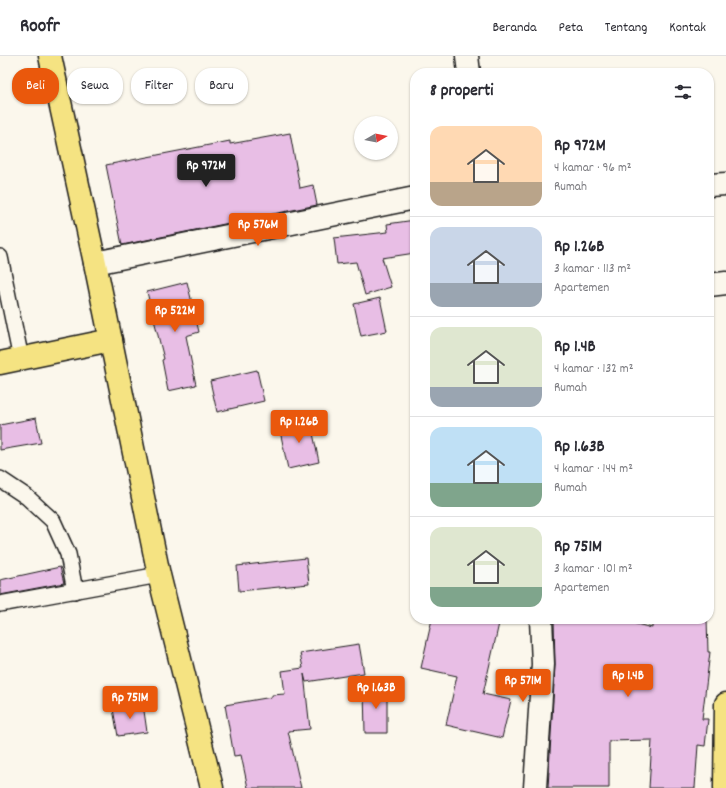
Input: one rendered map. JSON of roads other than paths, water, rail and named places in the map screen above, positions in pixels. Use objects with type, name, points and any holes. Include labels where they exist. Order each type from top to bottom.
[{"type":"main road","points":[[50,56],[95,263],[159,575],[212,788]]},
{"type":"main road","points":[[10,361],[111,340]]},
{"type":"main road","points":[[725,788],[726,704]]},
{"type":"street","points":[[467,56],[468,68]]},
{"type":"street","points":[[714,185],[726,184]]},
{"type":"street","points":[[95,263],[410,199]]},
{"type":"street","points":[[714,284],[726,283]]},
{"type":"street","points":[[535,788],[543,664],[541,624]]},
{"type":"lane","points":[[0,257],[10,361]]},
{"type":"lane","points":[[0,479],[27,497],[53,521],[68,554],[74,591]]},
{"type":"lane","points":[[0,604],[159,575]]}]
